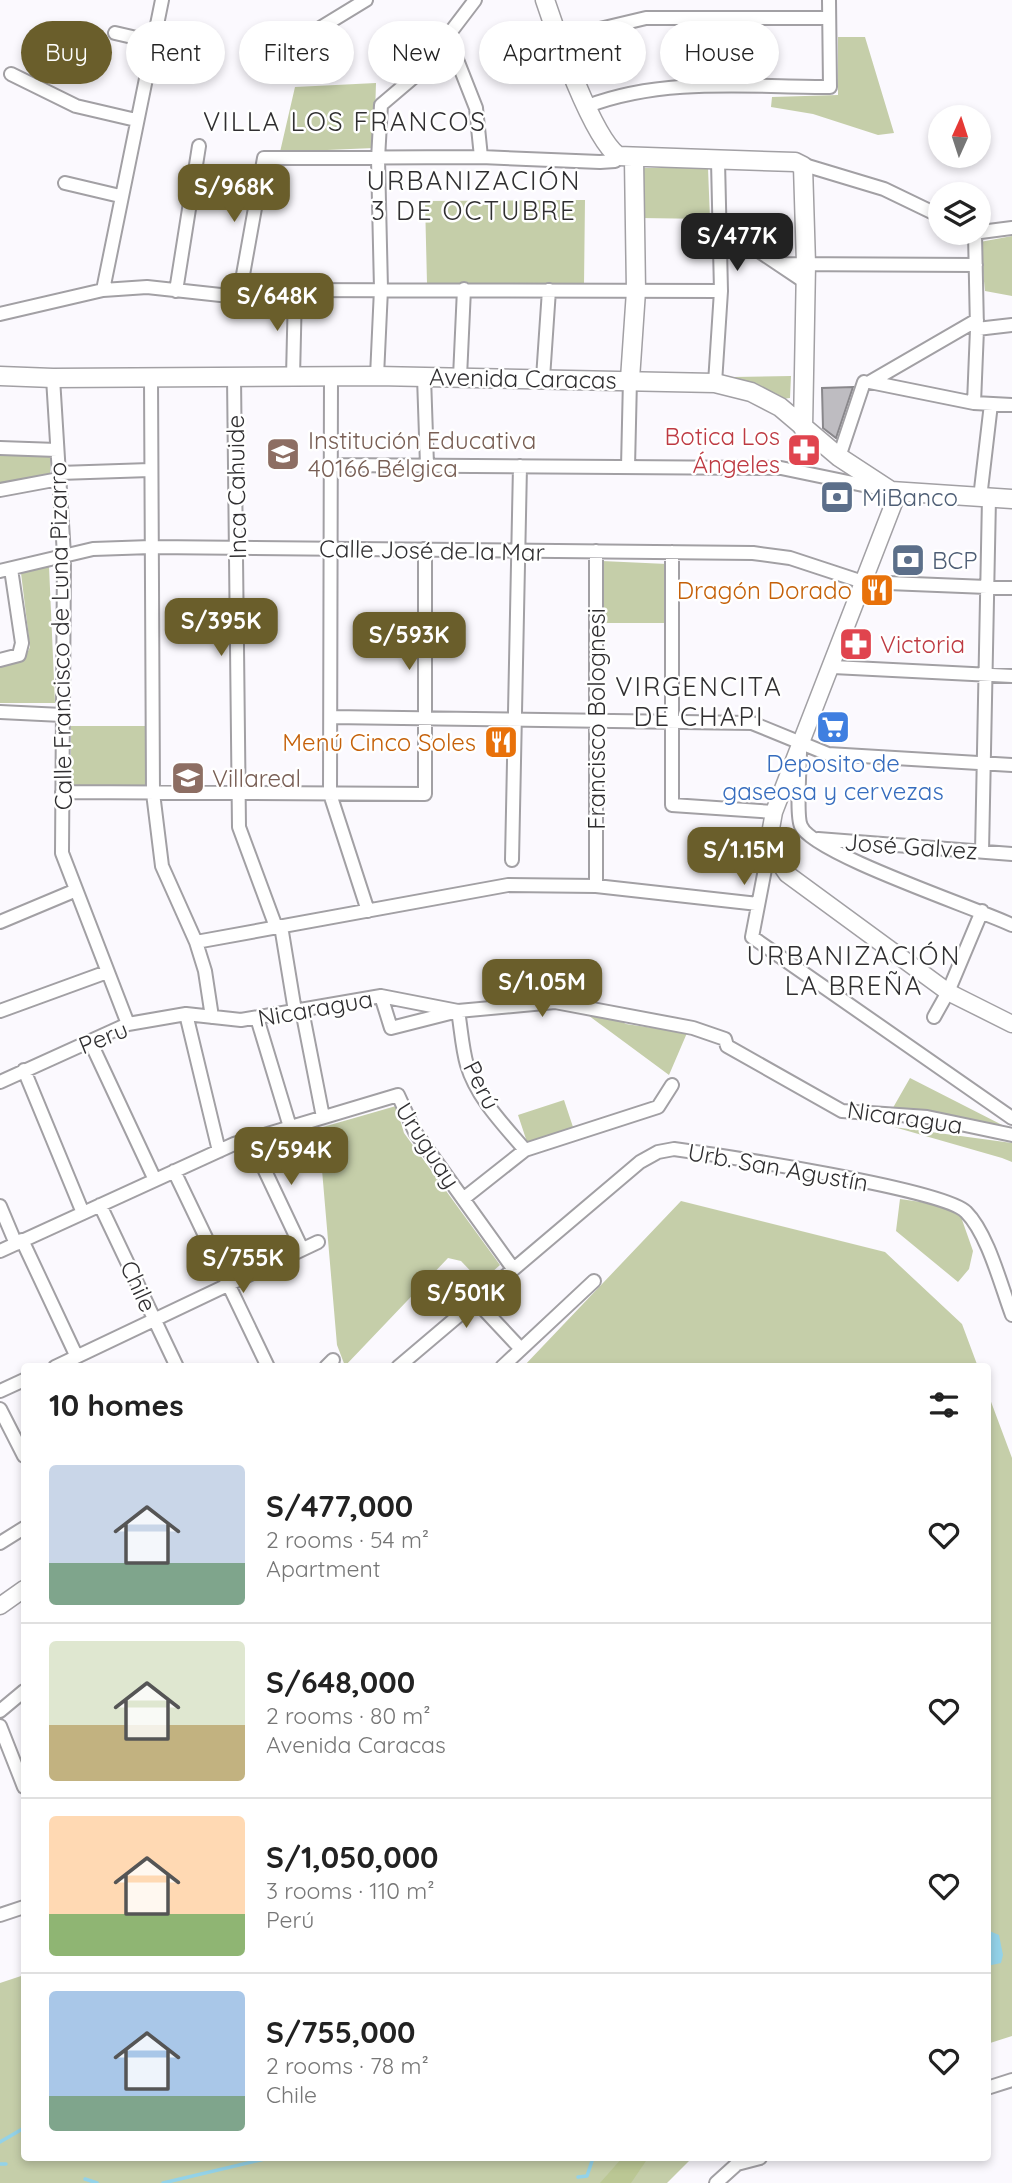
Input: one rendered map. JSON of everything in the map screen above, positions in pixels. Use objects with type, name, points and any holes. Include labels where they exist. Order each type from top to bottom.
[{"type":"main road","points":[[545,0],[552,21]]},
{"type":"main road","points":[[578,84],[607,144],[626,157],[801,164],[805,173],[806,264],[803,428]]},
{"type":"main road","points":[[626,157],[636,291],[630,379]]},
{"type":"main road","name":"Avenida Caracas","points":[[0,376],[53,379],[543,377],[715,383],[751,392],[780,407],[839,457],[891,491],[1012,499]]},
{"type":"street","points":[[158,21],[162,0]]},
{"type":"street","points":[[332,21],[366,0]]},
{"type":"street","points":[[459,21],[475,0]]},
{"type":"street","points":[[588,106],[617,95],[653,88],[830,87],[829,0]]},
{"type":"street","points":[[633,21],[646,18],[829,18]]},
{"type":"street","points":[[115,33],[126,36]]},
{"type":"street","points":[[11,75],[76,106],[136,120]]},
{"type":"street","points":[[465,81],[476,108],[481,157]]},
{"type":"street","points":[[103,290],[144,84]]},
{"type":"street","points":[[377,376],[381,289],[378,159],[381,105],[407,84]]},
{"type":"street","points":[[176,291],[199,146]]},
{"type":"street","points":[[239,297],[264,158],[481,157],[600,162],[626,157]]},
{"type":"street","points":[[715,383],[721,290],[718,161]]},
{"type":"street","points":[[801,164],[884,189],[928,210]]},
{"type":"street","points":[[65,183],[120,196]]},
{"type":"street","points":[[720,225],[806,282]]},
{"type":"street","points":[[991,231],[1012,228]]},
{"type":"street","points":[[974,403],[977,324],[975,245]]},
{"type":"street","points":[[779,264],[976,265]]},
{"type":"street","points":[[0,314],[103,290],[147,287],[239,297],[248,290],[721,290]]},
{"type":"street","points":[[460,377],[464,289]]},
{"type":"street","points":[[543,377],[549,290]]},
{"type":"street","points":[[293,377],[295,291]]},
{"type":"street","points":[[839,457],[867,382],[977,324],[1012,325]]},
{"type":"street","points":[[331,376],[330,794],[368,911]]},
{"type":"street","name":"Inca Cahuide","points":[[234,377],[239,827],[279,927],[323,1117]]},
{"type":"street","points":[[424,377],[427,466]]},
{"type":"street","points":[[151,378],[153,793],[162,866],[196,942],[205,971],[212,1017]]},
{"type":"street","name":"Calle Francisco de Luna Pizarro","points":[[53,379],[64,555],[62,853],[74,891],[128,1024]]},
{"type":"street","points":[[628,467],[630,379]]},
{"type":"street","points":[[867,382],[974,403],[1012,405]]},
{"type":"street","points":[[982,852],[987,587],[985,498],[991,404]]},
{"type":"street","points":[[0,448],[57,450]]},
{"type":"street","points":[[331,465],[781,468],[891,491],[895,500],[833,667],[774,812],[752,937],[1012,1118]]},
{"type":"street","points":[[512,860],[517,719],[520,466]]},
{"type":"street","points":[[0,490],[59,476],[150,470]]},
{"type":"street","name":"Calle José de la Mar","points":[[6,570],[93,549],[151,547],[753,553],[790,558],[863,582],[1012,588]]},
{"type":"street","points":[[62,792],[425,794],[425,550]]},
{"type":"street","name":"Francisco Bolognesi","points":[[596,551],[596,886]]},
{"type":"street","points":[[672,552],[672,805],[774,812]]},
{"type":"street","points":[[0,660],[19,655],[22,643],[6,570]]},
{"type":"street","points":[[833,667],[1012,676]]},
{"type":"street","points":[[0,712],[62,715]]},
{"type":"street","points":[[331,717],[752,723],[828,754],[1012,765]]},
{"type":"street","points":[[800,744],[800,825],[811,839],[847,858],[1012,925]]},
{"type":"street","name":"José Galvez","points":[[811,839],[1012,854]]},
{"type":"street","points":[[770,843],[775,859],[787,874],[948,992],[1012,1024]]},
{"type":"street","points":[[196,942],[508,885],[596,886],[758,904]]},
{"type":"street","points":[[0,922],[74,891]]},
{"type":"street","points":[[934,1017],[948,992],[982,911]]},
{"type":"street","points":[[0,1012],[107,972]]},
{"type":"street","points":[[381,996],[391,1028],[458,1011]]},
{"type":"street","name":"Nicaragua","points":[[212,1017],[257,1018],[381,996],[458,1011],[555,1002],[693,1028],[725,1040],[727,1046],[842,1111],[927,1117],[1012,1135]]},
{"type":"street","name":"Perú","points":[[458,1011],[467,1065],[484,1100],[524,1150]]},
{"type":"street","points":[[186,1014],[219,1151]]},
{"type":"street","name":"Peru","points":[[0,1082],[128,1024],[186,1014],[212,1017]]},
{"type":"street","points":[[257,1018],[290,1127]]},
{"type":"street","points":[[90,1041],[155,1180]]},
{"type":"street","points":[[24,1070],[83,1213]]},
{"type":"street","points":[[463,1199],[524,1150],[658,1107],[673,1085]]},
{"type":"street","name":"Uruguay","points":[[0,1251],[219,1151],[250,1139],[398,1095],[415,1132],[512,1268]]},
{"type":"street","points":[[250,1139],[302,1249]]},
{"type":"street","name":"Urb. San Agustín","points":[[403,1363],[640,1162],[658,1152],[674,1149],[866,1182],[952,1202],[966,1212],[976,1227],[1012,1315]]},
{"type":"street","points":[[174,1171],[266,1363]]},
{"type":"street","name":"Chile","points":[[100,1205],[175,1363]]},
{"type":"street","points":[[0,1206],[76,1355]]},
{"type":"street","points":[[62,1363],[318,1242]]},
{"type":"street","points":[[506,1363],[594,1281]]},
{"type":"street","points":[[475,1300],[521,1349]]},
{"type":"street","points":[[0,1391],[21,1381]]},
{"type":"street","points":[[0,1409],[21,1451]]},
{"type":"street","points":[[0,1543],[21,1530]]},
{"type":"street","points":[[2,1600],[21,1590]]},
{"type":"street","points":[[0,1711],[21,1694]]},
{"type":"street","points":[[0,1726],[21,1776]]},
{"type":"street","points":[[0,1915],[21,1908]]},
{"type":"street","points":[[991,2087],[1012,2080]]},
{"type":"street","points":[[716,2183],[737,2164],[748,2161]]},
{"type":"green space","points":[[838,37],[865,37],[894,133],[878,135],[813,114],[771,107],[772,97],[838,95]]},
{"type":"green space","points":[[376,84],[374,148],[280,152],[295,87]]},
{"type":"green space","points":[[640,168],[708,168],[710,219],[640,218]]},
{"type":"green space","points":[[585,200],[584,285],[427,283],[425,201]]},
{"type":"green space","points":[[1012,236],[1012,296],[985,291],[980,245],[991,245],[991,240]]},
{"type":"green space","points":[[791,376],[790,398],[782,399],[732,377]]},
{"type":"green space","points":[[51,453],[50,476],[0,484],[0,454]]},
{"type":"green space","points":[[602,561],[667,564],[668,623],[602,623]]},
{"type":"green space","points":[[49,566],[55,703],[0,703],[0,665],[24,660],[30,647],[21,573]]},
{"type":"green space","points":[[71,726],[147,726],[146,785],[71,790]]},
{"type":"green space","points":[[577,1007],[607,1014],[626,1024],[687,1033],[669,1075]]},
{"type":"green space","points":[[910,1078],[1012,1130],[890,1113]]},
{"type":"green space","points":[[564,1100],[573,1127],[527,1142],[518,1115]]},
{"type":"green space","points":[[396,1106],[404,1133],[500,1265],[481,1282],[461,1261],[448,1258],[348,1363],[344,1363],[337,1345],[319,1135],[323,1127]]},
{"type":"green space","points":[[894,1127],[1012,1143],[1012,1162],[1002,1158]]},
{"type":"green space","points":[[900,1199],[949,1206],[960,1214],[973,1251],[969,1269],[958,1282],[896,1231]]},
{"type":"green space","points":[[681,1201],[885,1252],[962,1324],[977,1363],[527,1363]]},
{"type":"green space","points":[[991,1402],[1012,1458],[1012,2036],[991,2043]]},
{"type":"green space","points":[[21,1976],[21,2161],[689,2161],[667,2183],[0,2183],[0,1983]]},
{"type":"green space","points":[[619,2161],[646,2161],[631,2183],[600,2183]]},
{"type":"water","points":[[991,1932],[999,1935],[1003,1955],[1001,1963],[991,1965]]},
{"type":"building","points":[[853,387],[836,438],[823,428],[822,388]]},
{"type":"waterway","points":[[0,2142],[21,2130]]},
{"type":"waterway","points":[[163,2183],[256,2161]]},
{"type":"waterway","points":[[578,2177],[587,2176],[592,2161]]},
{"type":"waterway","points":[[0,2164],[6,2164]]},
{"type":"waterway","points":[[85,2179],[97,2183]]},
{"type":"place","name":"Botica Los Ángeles","points":[[804,450]]},
{"type":"place","name":"Institución Educativa 40166 Bélgica","points":[[283,454]]},
{"type":"place","name":"MiBanco","points":[[837,497]]},
{"type":"place","name":"BCP","points":[[908,560]]},
{"type":"place","name":"Dragón Dorado","points":[[877,590]]},
{"type":"place","name":"Victoria","points":[[856,644]]},
{"type":"place","name":"Deposito de gaseosa y cervezas","points":[[833,727]]},
{"type":"place","name":"Menú Cinco Soles","points":[[501,742]]},
{"type":"place","name":"Villareal","points":[[188,778]]},
{"type":"district","name":"VILLA LOS FRANCOS","points":[[345,121]]},
{"type":"district","name":"URBANIZACIÓN 3 DE OCTUBRE","points":[[474,195]]},
{"type":"district","name":"VIRGENCITA DE CHAPI","points":[[699,701]]},
{"type":"district","name":"URBANIZACIÓN LA BREÑA","points":[[854,970]]}]
